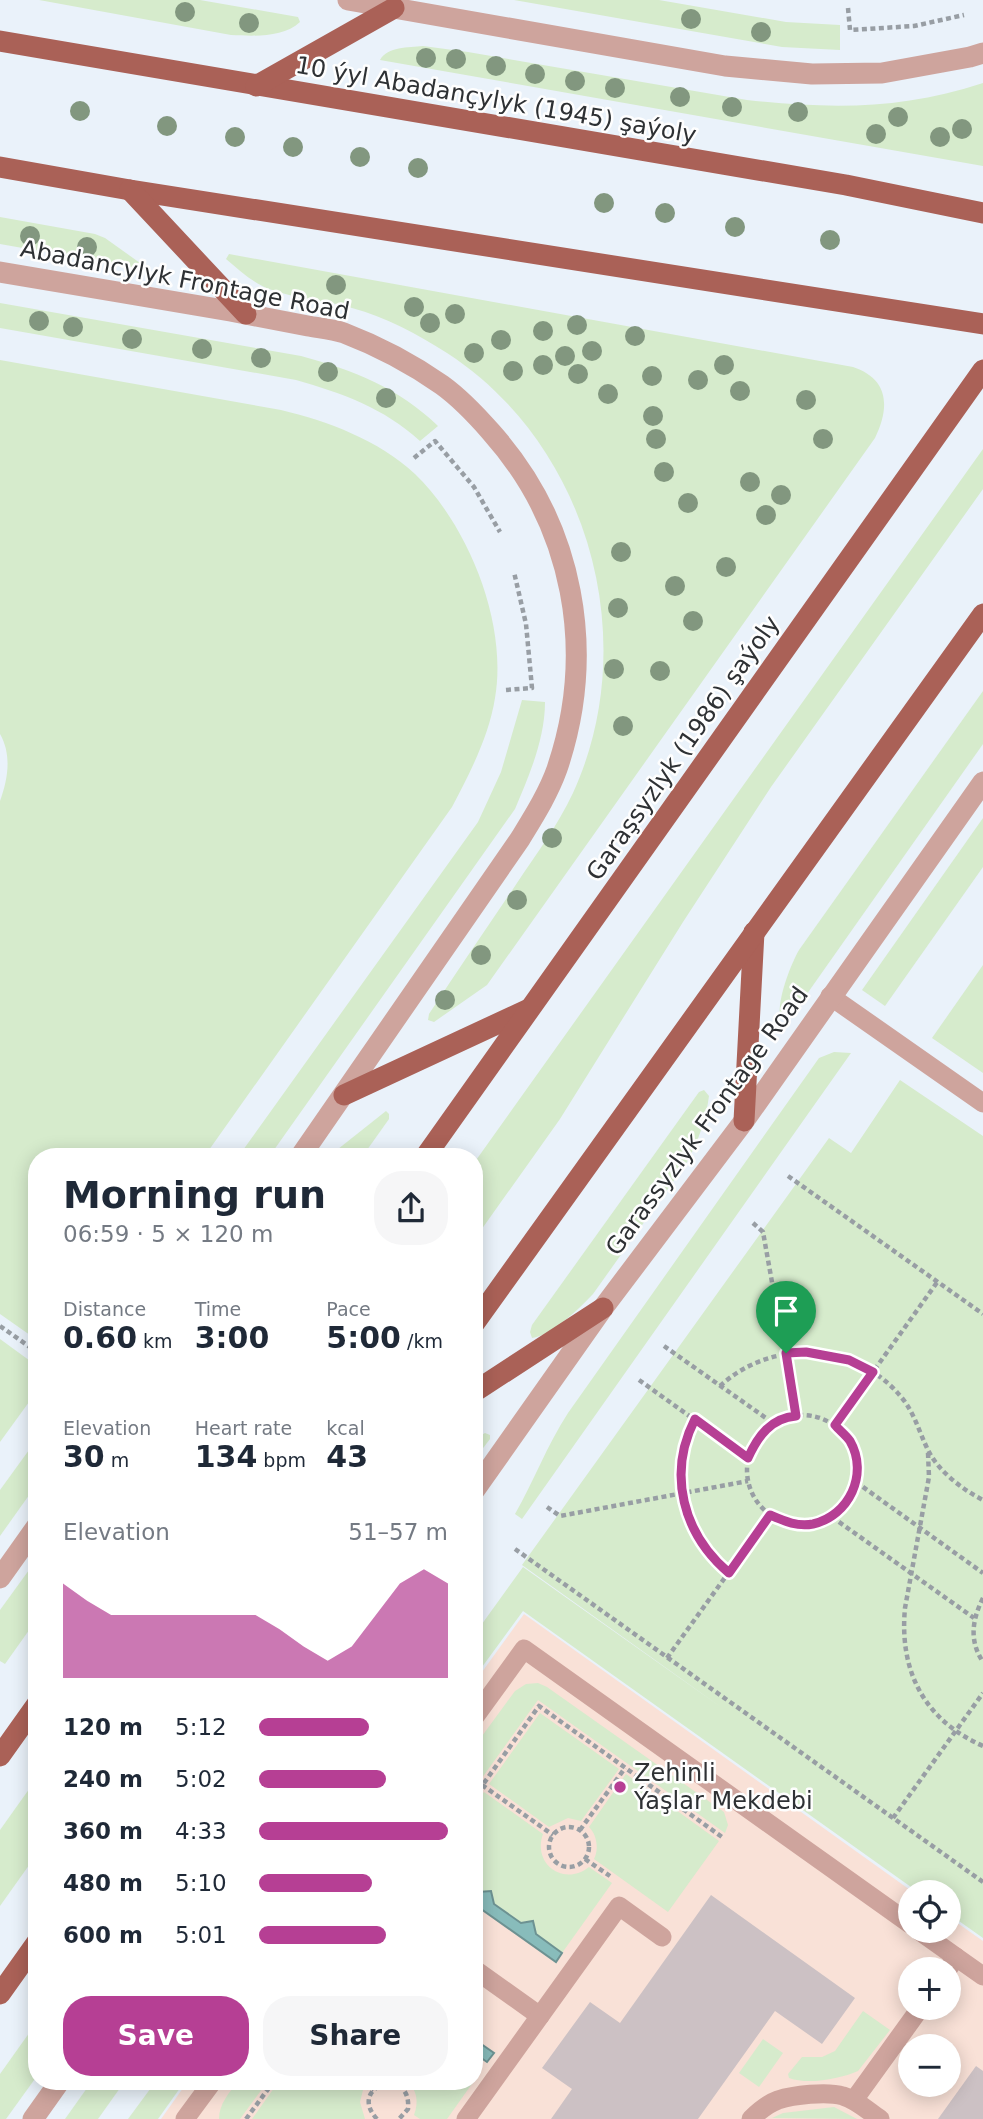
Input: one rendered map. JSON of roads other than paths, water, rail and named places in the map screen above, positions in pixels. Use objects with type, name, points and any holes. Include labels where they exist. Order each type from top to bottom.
[{"type":"main road","points":[[256,86],[394,8]]},
{"type":"main road","name":"10 ýyl Abadançylyk (1945) şaýoly","points":[[0,41],[846,185],[983,213]]},
{"type":"main road","points":[[0,167],[130,190],[983,324]]},
{"type":"main road","points":[[130,190],[246,314]]},
{"type":"main road","name":"Garaşsyzlyk (1986) şaýoly","points":[[431,1148],[983,370]]},
{"type":"main road","points":[[483,1311],[983,614]]},
{"type":"main road","points":[[744,1121],[754,932]]},
{"type":"main road","points":[[344,1095],[531,1008]]},
{"type":"main road","points":[[483,1386],[603,1308]]},
{"type":"main road","points":[[0,1756],[28,1717]]},
{"type":"main road","points":[[0,1994],[28,1955]]},
{"type":"street","points":[[348,0],[725,66],[812,74],[882,73],[970,57],[983,52]]},
{"type":"street","name":"Abadancylyk Frontage Road","points":[[0,272],[341,332],[399,358],[444,386],[476,415],[510,454],[536,494],[559,545],[577,628],[571,716],[557,769],[545,797],[520,839],[344,1095]]},
{"type":"street","name":"Garassyzlyk Frontage Road","points":[[483,1478],[603,1308],[744,1121],[983,782]]},
{"type":"street","points":[[306,1148],[344,1095]]},
{"type":"street","points":[[0,1578],[28,1539]]},
{"type":"street","points":[[33,2119],[54,2090]]},
{"type":"lane","points":[[830,996],[983,1103]]},
{"type":"lane","points":[[483,1705],[523,1649],[898,1915]]},
{"type":"lane","points":[[466,2119],[619,1906],[663,1937]]},
{"type":"lane","points":[[931,1943],[946,1957]]},
{"type":"lane","points":[[961,1967],[983,1976]]},
{"type":"lane","points":[[483,1975],[540,2016]]},
{"type":"lane","points":[[854,2100],[911,2020]]},
{"type":"lane","points":[[185,2119],[206,2090]]},
{"type":"lane","points":[[751,2119],[765,2106],[779,2100],[826,2093],[854,2100],[880,2119]]},
{"type":"place","name":"Zehinli Ýaşlar Mekdebi","points":[[620,1787]]}]
